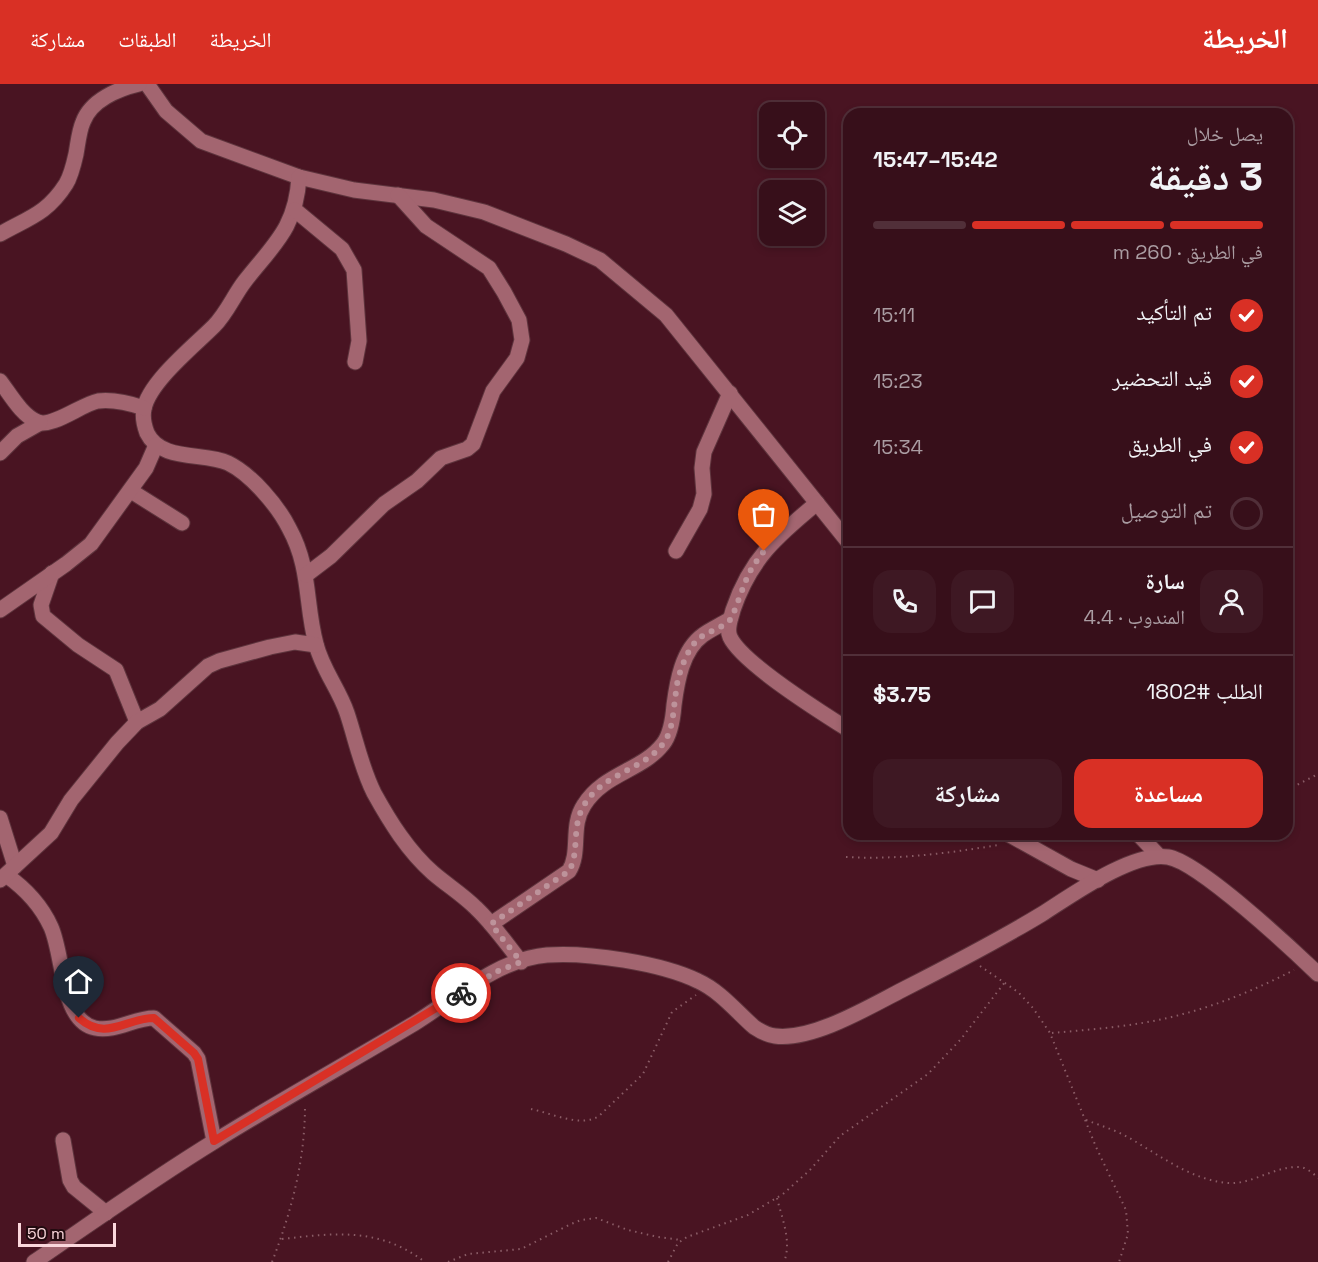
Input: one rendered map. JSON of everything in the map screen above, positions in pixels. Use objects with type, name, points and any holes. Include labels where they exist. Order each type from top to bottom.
[{"type":"street","points":[[0,234],[40,213],[68,182],[83,120],[101,99],[121,89],[139,84]]},
{"type":"street","points":[[147,84],[166,111],[201,141],[299,177],[354,190],[434,200],[484,212],[600,260],[666,315],[843,536]]},
{"type":"street","points":[[299,177],[295,210],[283,234],[244,282],[217,323],[171,367],[152,391],[144,408],[144,425],[150,439],[161,449],[220,460],[229,464],[246,476],[282,515],[302,558],[316,645],[346,711],[358,755],[373,791],[392,826],[416,856],[432,872],[475,906],[521,962]]},
{"type":"street","points":[[306,575],[331,556],[384,504],[417,481],[441,459],[467,449],[473,444],[493,391],[517,358],[522,340],[519,320],[489,268],[426,226],[398,195]]},
{"type":"street","points":[[295,210],[342,249],[354,270],[359,341],[355,362]]},
{"type":"street","points":[[0,381],[31,418],[40,423],[49,423],[98,402],[123,402],[144,408]]},
{"type":"street","points":[[676,551],[700,509],[704,494],[702,468],[704,452],[730,393]]},
{"type":"street","points":[[0,453],[17,436],[40,423]]},
{"type":"street","points":[[0,610],[90,544],[131,491],[146,468],[156,445]]},
{"type":"street","points":[[131,491],[182,523]]},
{"type":"street","points":[[817,503],[764,551],[748,575],[728,627],[731,638],[744,654],[776,681],[843,726]]},
{"type":"street","points":[[52,573],[41,605],[43,616],[78,645],[116,670],[136,722]]},
{"type":"street","points":[[491,924],[569,871],[573,858],[576,824],[584,805],[603,783],[650,757],[664,743],[671,724],[680,675],[689,651],[701,636],[730,619]]},
{"type":"street","points":[[7,873],[51,834],[71,800],[136,722],[160,710],[202,671],[219,660],[289,643],[316,645]]},
{"type":"street","points":[[0,818],[7,873],[36,901],[49,924],[59,948],[70,1004],[79,1018],[86,1025],[107,1029],[146,1018],[154,1018],[194,1053],[198,1059],[214,1141]]},
{"type":"street","points":[[1018,840],[1098,880]]},
{"type":"street","points":[[1144,840],[1159,856]]},
{"type":"street","points":[[34,1262],[214,1141],[415,1023],[480,981],[521,962],[546,955],[597,957],[670,971],[698,981],[723,997],[754,1027],[775,1036],[786,1036],[820,1029],[840,1021],[968,957],[1098,880],[1138,860],[1159,856],[1176,859],[1194,869],[1312,969]]},
{"type":"street","points":[[63,1140],[70,1180],[106,1213]]},
{"type":"path","points":[[1293,787],[1318,774]]},
{"type":"path","points":[[846,857],[945,854],[1023,843]]},
{"type":"path","points":[[968,957],[1018,992],[1033,1008],[1050,1033],[1126,1210],[1128,1234],[1120,1261]]},
{"type":"path","points":[[1050,1033],[1107,1028],[1185,1014],[1312,969]]},
{"type":"path","points":[[448,1262],[468,1254],[521,1249],[570,1224],[596,1218],[638,1232],[681,1240],[748,1215],[777,1198],[809,1171],[830,1145],[848,1129],[928,1074],[961,1039],[1005,982]]},
{"type":"path","points":[[531,1109],[579,1120],[593,1120],[599,1116],[644,1073],[672,1012],[708,987]]},
{"type":"path","points":[[272,1262],[294,1197],[301,1163],[305,1126],[304,1087]]},
{"type":"path","points":[[1085,1119],[1121,1134],[1168,1163],[1223,1182],[1238,1182],[1298,1167],[1308,1170],[1318,1178]]},
{"type":"path","points":[[777,1198],[787,1240],[788,1250],[784,1262]]},
{"type":"path","points":[[280,1239],[331,1233],[360,1234],[416,1254],[425,1262]]},
{"type":"path","points":[[668,1262],[681,1240]]},
{"type":"way so far","points":[[461,993],[496,972],[521,962],[491,924],[569,871],[572,867],[576,824],[584,805],[603,783],[650,757],[664,743],[674,712],[680,675],[689,651],[701,636],[730,619],[748,575],[764,551]]},
{"type":"route","points":[[79,1018],[86,1025],[107,1029],[146,1018],[154,1018],[194,1053],[198,1059],[214,1141],[415,1023],[461,993]]}]
